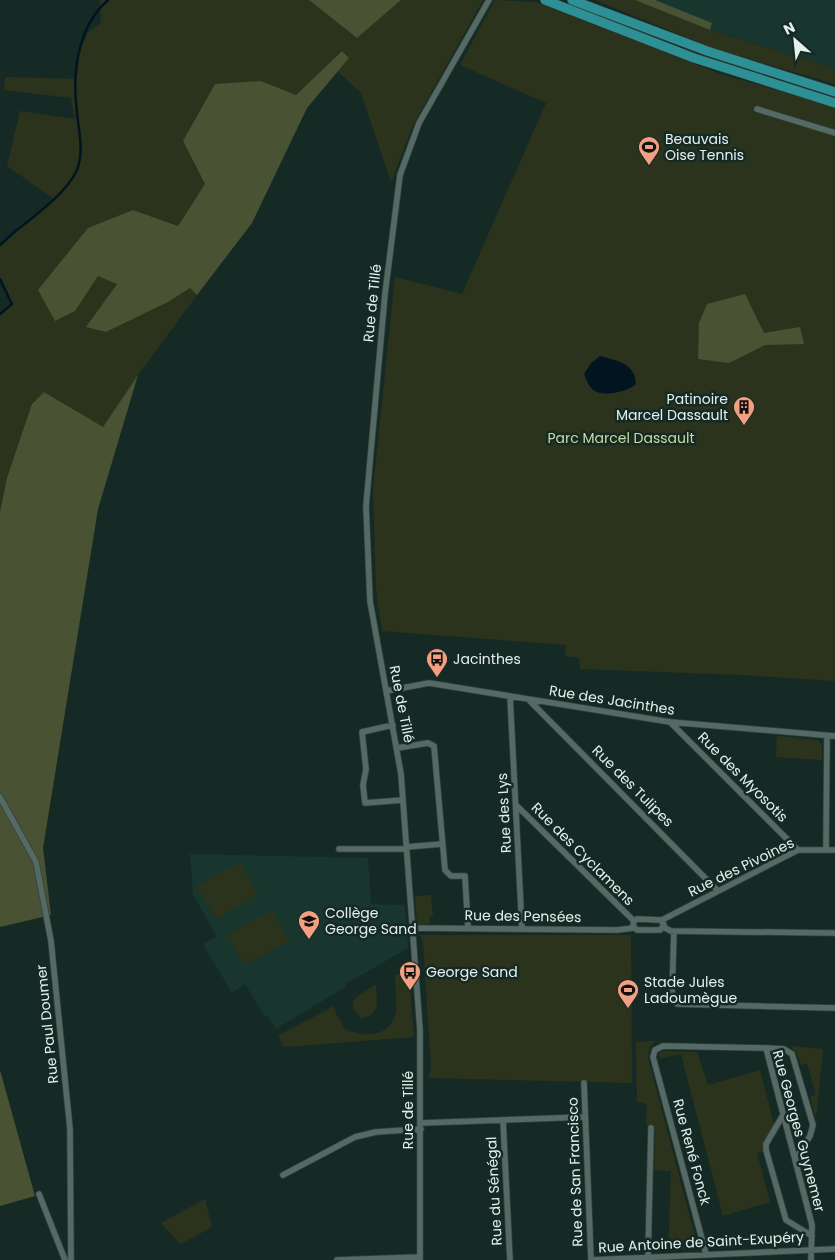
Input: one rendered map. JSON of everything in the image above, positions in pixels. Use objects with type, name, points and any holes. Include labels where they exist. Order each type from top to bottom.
[{"type":"main road","points":[[545,0],[694,58],[835,103]]},
{"type":"main road","points":[[572,0],[707,51],[835,92]]},
{"type":"street","name":"Rue de Tillé","points":[[420,1259],[421,1042],[404,800],[398,748],[370,601],[366,513],[398,185],[406,156],[422,118],[488,1]]},
{"type":"street","points":[[757,109],[835,133]]},
{"type":"street","name":"Rue des Jacinthes","points":[[386,691],[429,683],[670,722],[835,736]]},
{"type":"street","name":"Rue des Lys","points":[[510,696],[522,929]]},
{"type":"street","name":"Rue des Tulipes","points":[[529,700],[718,891]]},
{"type":"street","name":"Rue des Myosotis","points":[[670,722],[798,850]]},
{"type":"street","points":[[393,725],[362,732],[366,769],[363,787],[365,803],[404,800]]},
{"type":"street","points":[[826,850],[827,736]]},
{"type":"street","points":[[398,748],[428,742],[434,746],[446,873],[451,876],[465,876],[468,928]]},
{"type":"street","name":"Rue Paul Doumer","points":[[0,797],[36,862],[50,941],[71,1136],[71,1260]]},
{"type":"street","name":"Rue des Cyclamens","points":[[516,805],[633,924]]},
{"type":"street","points":[[339,848],[407,848],[442,844]]},
{"type":"street","name":"Rue des Pivoines","points":[[662,920],[798,850],[835,850]]},
{"type":"street","name":"Rue des Pensées","points":[[412,928],[618,930],[633,924],[638,919],[662,920]]},
{"type":"street","points":[[662,920],[663,927]]},
{"type":"street","name":"Rue des Pensées","points":[[633,924],[637,930],[657,930],[663,927],[674,930],[835,933]]},
{"type":"street","points":[[674,930],[672,994],[677,1004],[835,1008]]},
{"type":"street","name":"Rue Georges Guynemer","points":[[653,1058],[655,1050],[666,1045],[766,1048],[811,1220],[811,1260]]},
{"type":"street","points":[[766,1048],[784,1049],[792,1054],[811,1117],[811,1133],[795,1160]]},
{"type":"street","name":"Rue René Fonck","points":[[653,1058],[706,1254]]},
{"type":"street","name":"Rue de San Francisco","points":[[584,1082],[591,1260]]},
{"type":"street","points":[[783,1115],[766,1144],[766,1150],[786,1220],[812,1236]]},
{"type":"street","points":[[283,1175],[355,1137],[376,1132],[421,1126],[585,1116]]},
{"type":"street","name":"Rue du Sénégal","points":[[503,1120],[510,1260]]},
{"type":"street","points":[[648,1257],[651,1128]]},
{"type":"street","points":[[39,1194],[66,1260]]},
{"type":"street","name":"Rue Antoine de Saint-Exupéry","points":[[591,1260],[835,1249]]},
{"type":"street","points":[[337,1260],[420,1259]]},
{"type":"shaded area","points":[[309,0],[401,0],[357,38]]},
{"type":"shaded area","points":[[633,0],[835,0],[835,68],[692,24]]},
{"type":"shaded area","points":[[635,0],[655,0],[712,23],[710,30]]},
{"type":"shaded area","points":[[342,51],[349,58],[307,108],[252,223],[197,295],[190,288],[168,302],[106,332],[86,327],[117,284],[98,276],[75,311],[55,321],[38,290],[88,228],[133,210],[178,226],[205,184],[183,141],[215,84],[261,81],[296,95]]},
{"type":"shaded area","points":[[745,294],[764,333],[800,327],[804,344],[765,345],[729,363],[698,359],[699,323],[707,304]]},
{"type":"shaded area","points":[[138,375],[98,509],[43,848],[51,915],[0,927],[0,512],[7,478],[32,404],[44,392],[103,427]]},
{"type":"shaded area","name":"Collège George Sand","points":[[190,854],[368,858],[371,904],[405,905],[408,948],[346,984],[347,986],[276,1029],[267,1015],[264,1016],[245,984],[232,993],[203,944],[217,936],[193,895]]},
{"type":"shaded area","points":[[0,1070],[35,1196],[0,1206]]},
{"type":"green space","points":[[100,0],[309,0],[357,38],[401,0],[483,0],[413,125],[391,182],[361,93],[337,71],[349,58],[342,51],[296,95],[261,81],[183,141],[205,184],[178,226],[133,210],[75,311],[98,275],[117,284],[87,327],[106,332],[168,302],[190,288],[197,295],[138,375],[104,428],[44,392],[7,478],[0,512],[0,314],[12,304],[0,279],[0,245],[54,199],[7,166],[20,111],[75,119],[71,98],[4,90],[5,77],[75,79],[78,58],[87,33],[101,23]]},
{"type":"green space","name":"Parc Marcel Dassault","points":[[495,0],[536,2],[718,73],[835,107],[835,681],[742,675],[580,669],[579,658],[565,656],[566,645],[382,631],[376,589],[373,489],[395,277],[462,294],[546,103],[460,65]]},
{"type":"green space","points":[[595,0],[635,0],[710,30],[835,68],[835,84],[715,49]]},
{"type":"green space","points":[[777,736],[817,740],[822,744],[822,760],[776,757]]},
{"type":"green space","points":[[240,862],[258,895],[216,919],[197,886]]},
{"type":"green space","points":[[431,895],[433,916],[429,917],[430,924],[417,925],[415,896]]},
{"type":"green space","points":[[272,910],[289,941],[244,965],[227,935]]},
{"type":"green space","points":[[419,935],[631,935],[632,1083],[428,1078],[431,1068],[423,941]]},
{"type":"green space","points":[[401,972],[409,975],[414,1037],[284,1047],[278,1036],[334,1006],[336,1014],[345,1029],[368,1035],[383,1031],[393,1020],[396,1011],[395,975]]},
{"type":"green space","points":[[376,985],[377,1002],[375,1010],[372,1014],[361,1018],[355,1012],[353,1002],[360,994]]},
{"type":"green space","points":[[655,1041],[649,1048],[648,1058],[698,1248],[668,1251],[671,1171],[654,1170],[655,1127],[646,1125],[647,1104],[637,1102],[636,1042]]},
{"type":"green space","points":[[791,1046],[823,1049],[816,1118],[810,1097],[816,1095],[807,1063],[801,1065],[797,1054]]},
{"type":"green space","points":[[664,1051],[697,1052],[708,1085],[760,1070],[774,1125],[763,1151],[757,1153],[770,1202],[723,1216],[681,1054],[660,1058],[659,1053]]},
{"type":"green space","points":[[205,1199],[212,1227],[181,1244],[161,1223]]},
{"type":"water","points":[[600,356],[629,367],[635,377],[636,384],[614,393],[596,392],[592,389],[584,374],[591,363]]},
{"type":"waterway","points":[[12,234],[57,196],[72,179],[77,170],[81,149],[75,83],[76,67],[83,37],[89,24],[108,0]]},
{"type":"waterway","points":[[0,245],[11,235]]},
{"type":"waterway","points":[[0,279],[12,304],[0,314]]},
{"type":"place","name":"Beauvais Oise Tennis","points":[[649,166]]},
{"type":"place","name":"Patinoire Marcel Dassault","points":[[744,426]]},
{"type":"place","name":"Jacinthes","points":[[437,678]]},
{"type":"place","name":"Collège George Sand","points":[[309,940]]},
{"type":"place","name":"George Sand","points":[[410,991]]},
{"type":"place","name":"Stade Jules Ladoumègue","points":[[628,1009]]}]
